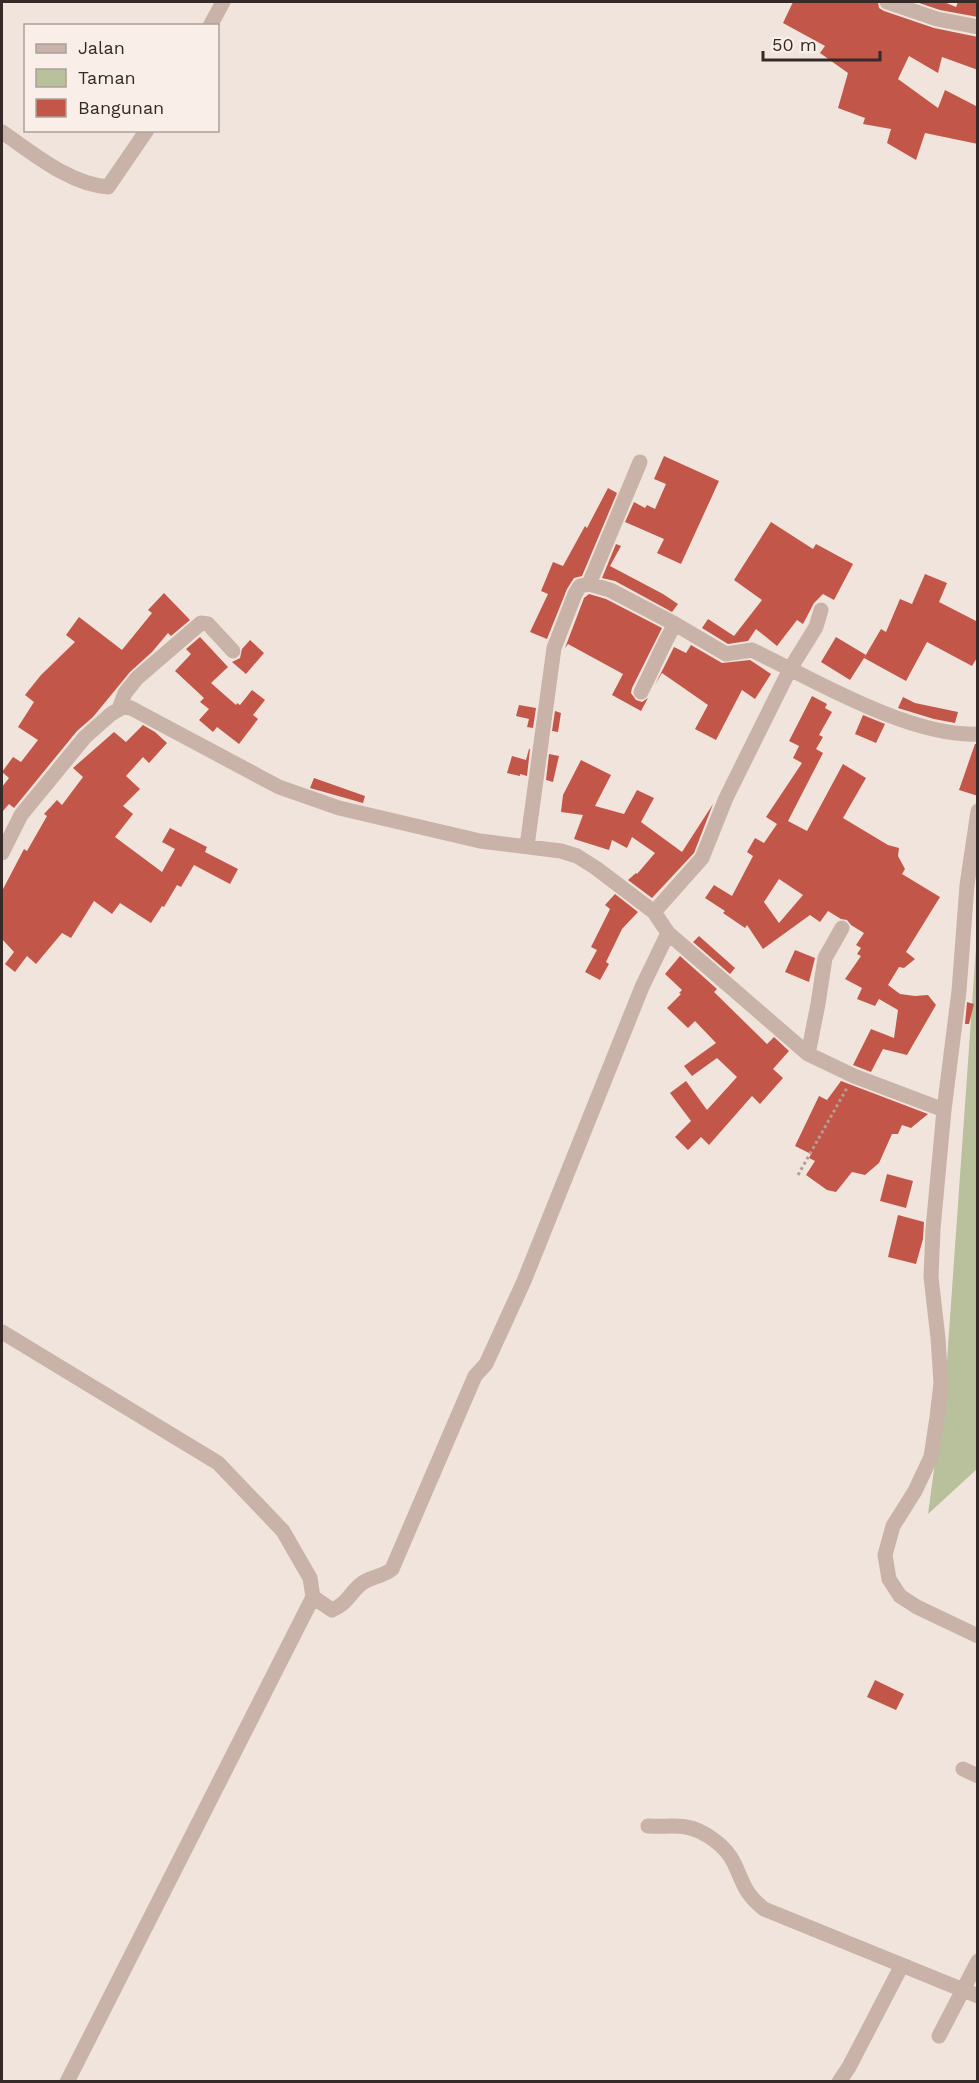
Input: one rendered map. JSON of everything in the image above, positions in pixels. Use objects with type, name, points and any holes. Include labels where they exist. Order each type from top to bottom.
[{"type":"street","points":[[211,24],[224,2]]},
{"type":"street","points":[[887,2],[937,19],[978,27]]},
{"type":"street","points":[[2,132],[56,168],[94,186],[108,187],[146,132]]},
{"type":"street","points":[[588,584],[640,462]]},
{"type":"street","points":[[527,846],[554,648],[575,594],[580,586],[588,584],[610,590],[726,654],[752,650],[842,695],[928,728],[958,735],[978,734]]},
{"type":"street","points":[[654,912],[702,858],[726,798],[790,669],[816,627],[821,610]]},
{"type":"street","points":[[119,709],[125,693],[137,678],[201,623],[208,624],[233,651]]},
{"type":"street","points":[[641,692],[675,624]]},
{"type":"street","points":[[2,853],[14,826],[30,802],[85,737],[111,714],[119,709],[131,708],[279,787],[339,808],[480,841],[561,851],[577,856],[654,912],[669,933],[808,1054],[854,1076],[944,1110]]},
{"type":"street","points":[[978,811],[967,885],[959,991],[944,1110],[931,1277],[939,1338],[941,1383],[938,1417],[931,1457],[915,1491],[893,1526],[885,1555],[889,1580],[900,1596],[917,1607],[978,1636]]},
{"type":"street","points":[[808,1054],[825,958],[842,928]]},
{"type":"street","points":[[313,1597],[332,1610],[342,1606],[361,1584],[375,1576],[386,1574],[392,1569],[475,1376],[486,1364],[524,1281],[642,987],[669,933]]},
{"type":"street","points":[[2,1332],[218,1463],[283,1531],[310,1578],[313,1597],[67,2082]]},
{"type":"street","points":[[963,1769],[978,1776]]},
{"type":"street","points":[[648,1826],[687,1827],[704,1834],[728,1852],[748,1894],[764,1909],[978,1996]]},
{"type":"street","points":[[939,2036],[978,1961]]},
{"type":"street","points":[[839,2082],[902,1965]]},
{"type":"path","points":[[798,1175],[854,1076]]},
{"type":"green space","points":[[977,934],[977,1469],[928,1514],[945,1389]]},
{"type":"building","points":[[793,2],[878,2],[879,8],[884,11],[934,28],[978,37],[978,70],[942,57],[938,73],[909,56],[898,79],[938,108],[945,90],[978,107],[978,144],[925,133],[916,160],[887,143],[891,129],[863,124],[865,118],[838,108],[848,73],[820,53],[825,46],[783,23]]},
{"type":"building","points":[[916,2],[944,2],[956,7],[958,2],[978,2],[978,17],[940,10]]},
{"type":"building","points":[[664,456],[719,481],[681,564],[657,553],[664,539],[625,522],[634,502],[645,508],[647,505],[655,509],[666,484],[654,479]]},
{"type":"building","points":[[608,488],[617,493],[582,576],[574,578],[567,589],[547,639],[530,632],[548,594],[541,591],[553,562],[563,566]]},
{"type":"building","points":[[771,522],[813,549],[816,544],[853,564],[834,600],[823,594],[814,603],[803,624],[797,620],[777,646],[756,629],[748,641],[728,644],[702,628],[708,619],[734,636],[762,600],[734,580]]},
{"type":"building","points":[[616,544],[621,546],[610,566],[678,604],[672,612],[615,581],[602,578]]},
{"type":"building","points":[[925,574],[947,583],[939,602],[978,622],[978,656],[972,666],[927,642],[906,681],[864,658],[881,629],[886,632],[900,599],[912,604]]},
{"type":"building","points":[[164,593],[190,620],[171,636],[168,633],[130,672],[93,717],[77,731],[14,808],[9,804],[2,812],[2,787],[9,778],[2,772],[13,757],[21,762],[38,740],[18,727],[34,702],[25,695],[41,675],[75,642],[66,635],[79,617],[122,650],[152,613],[148,610]]},
{"type":"building","points":[[589,594],[606,599],[662,628],[632,688],[631,693],[636,700],[642,702],[648,698],[641,711],[612,695],[623,674],[568,644],[565,648],[584,598]]},
{"type":"building","points":[[200,637],[228,667],[211,683],[236,705],[237,703],[240,705],[252,690],[265,700],[253,715],[258,719],[239,744],[217,727],[213,732],[199,720],[209,709],[200,702],[204,698],[175,671],[191,654],[186,649]]},
{"type":"building","points":[[836,637],[866,655],[850,680],[821,662]]},
{"type":"building","points":[[250,640],[264,653],[246,674],[232,662],[240,658],[242,649]]},
{"type":"building","points":[[691,645],[722,663],[750,660],[771,674],[755,699],[742,690],[716,740],[695,729],[708,705],[662,673],[655,685],[674,647],[686,653]]},
{"type":"building","points":[[812,696],[827,704],[825,708],[832,712],[819,735],[823,737],[816,749],[823,753],[788,821],[807,831],[843,764],[866,778],[843,818],[888,845],[899,848],[898,856],[905,869],[902,874],[940,897],[906,952],[915,959],[904,968],[899,967],[888,985],[900,994],[928,995],[936,1005],[907,1055],[883,1049],[871,1072],[853,1065],[871,1029],[894,1038],[898,1010],[879,999],[875,1006],[857,999],[862,988],[845,979],[861,956],[857,954],[861,948],[856,945],[864,933],[847,920],[828,911],[820,922],[810,915],[763,949],[747,925],[745,928],[705,898],[714,885],[732,896],[753,856],[747,852],[755,838],[764,843],[777,824],[766,817],[802,763],[793,758],[799,746],[789,741]],"holes":[[[779,879],[803,895],[779,923],[764,902]]]},
{"type":"building","points":[[903,697],[915,703],[958,712],[955,723],[898,708]]},
{"type":"building","points":[[519,705],[536,708],[533,728],[527,727],[529,719],[516,716]]},
{"type":"building","points":[[555,711],[561,713],[558,732],[552,731]]},
{"type":"building","points":[[863,715],[885,724],[876,743],[855,734]]},
{"type":"building","points":[[143,725],[167,743],[149,763],[143,757],[126,776],[140,789],[123,806],[133,814],[115,837],[162,872],[175,849],[162,842],[170,828],[207,847],[205,852],[238,869],[230,884],[194,865],[181,887],[177,885],[151,923],[120,903],[112,914],[94,901],[71,938],[62,933],[36,964],[27,956],[15,972],[5,964],[14,952],[2,939],[2,891],[24,849],[27,851],[47,816],[44,814],[57,800],[62,805],[83,777],[73,768],[114,732],[126,742]]},
{"type":"building","points":[[975,744],[978,744],[978,796],[959,790]]},
{"type":"building","points":[[529,749],[527,776],[507,773],[512,756],[526,760]]},
{"type":"building","points":[[549,754],[559,756],[553,782],[546,780]]},
{"type":"building","points":[[581,760],[611,775],[595,806],[624,814],[637,790],[654,798],[641,822],[682,852],[713,804],[694,853],[652,898],[628,880],[637,874],[655,853],[632,837],[627,848],[612,840],[609,850],[574,839],[583,815],[561,812],[563,795]]},
{"type":"building","points":[[314,778],[365,796],[363,803],[310,788]]},
{"type":"building","points":[[615,894],[638,912],[622,929],[606,962],[609,964],[600,980],[585,972],[597,950],[591,947],[610,909],[605,905]]},
{"type":"building","points":[[699,936],[735,968],[730,974],[693,942]]},
{"type":"building","points":[[795,950],[815,958],[809,982],[785,972]]},
{"type":"building","points":[[680,956],[717,989],[714,992],[767,1044],[774,1037],[789,1051],[773,1069],[783,1078],[760,1104],[752,1096],[709,1145],[701,1137],[688,1150],[675,1137],[691,1121],[670,1093],[686,1081],[707,1110],[737,1077],[717,1058],[692,1076],[684,1066],[716,1043],[695,1021],[688,1028],[667,1008],[682,990],[665,974]]},
{"type":"building","points":[[967,1002],[974,1004],[969,1024],[965,1024]]},
{"type":"building","points":[[841,1081],[928,1114],[911,1128],[902,1125],[898,1134],[892,1134],[879,1163],[865,1175],[852,1172],[836,1192],[827,1190],[806,1175],[815,1161],[809,1158],[811,1154],[795,1146],[819,1096],[827,1100]]},
{"type":"building","points":[[887,1174],[913,1181],[906,1208],[880,1201]]},
{"type":"building","points":[[898,1215],[924,1222],[923,1239],[916,1264],[888,1257]]},
{"type":"building","points":[[875,1680],[904,1694],[896,1710],[867,1697]]}]
